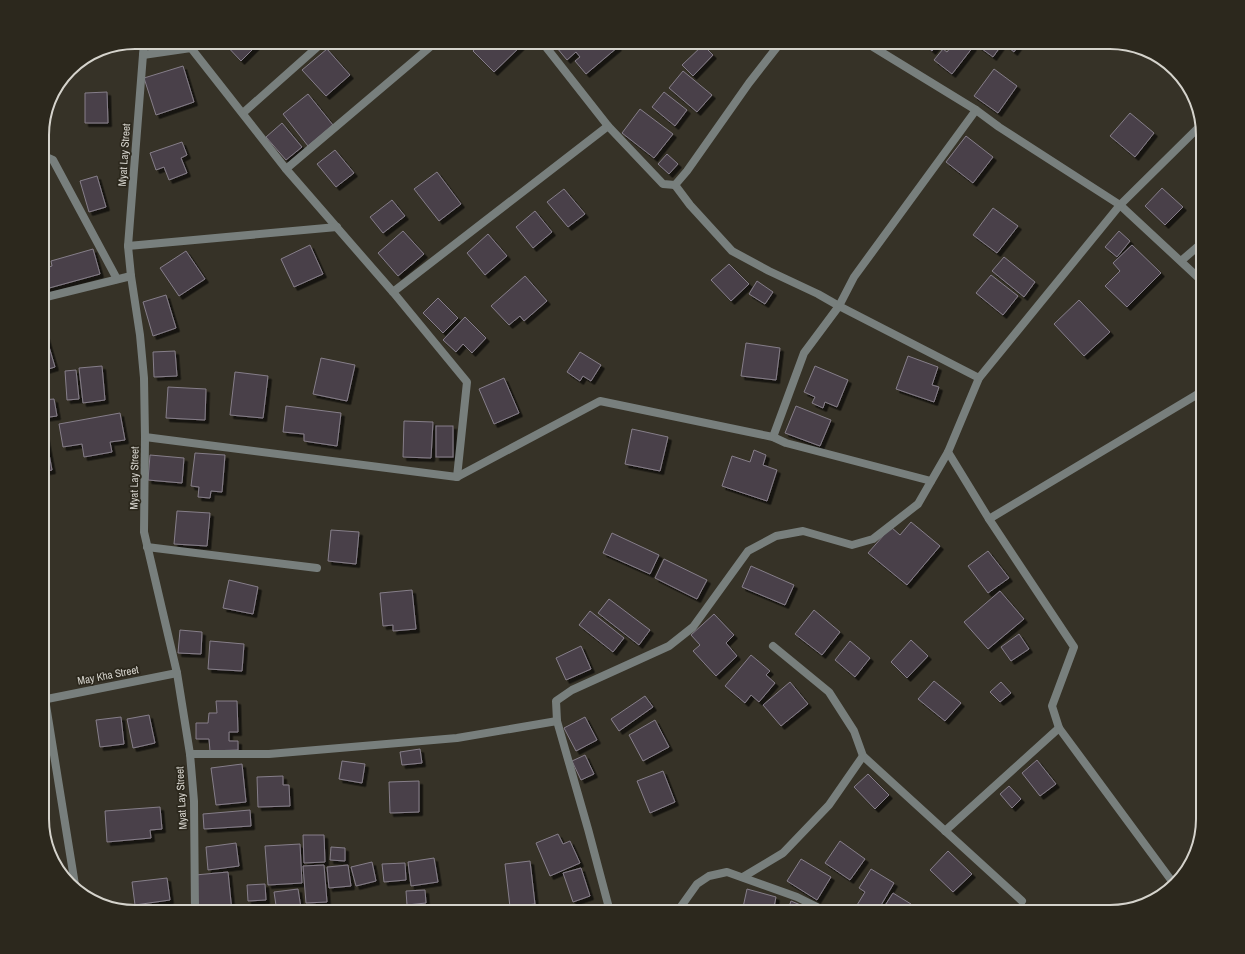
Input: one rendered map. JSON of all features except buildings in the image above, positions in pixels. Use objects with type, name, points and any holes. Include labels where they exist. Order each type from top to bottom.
[{"type":"street","name":"Myat Lay Street","points":[[143,49],[128,246],[130,276],[140,336],[144,378],[144,532],[146,547],[177,673],[190,754],[194,801],[195,905]]},
{"type":"street","points":[[142,55],[184,49]]},
{"type":"street","points":[[192,49],[286,169],[393,292],[467,382],[457,477]]},
{"type":"street","points":[[243,113],[315,49]]},
{"type":"street","points":[[286,169],[428,49]]},
{"type":"street","points":[[548,49],[608,126],[663,184],[675,185],[690,205],[732,251],[979,378]]},
{"type":"street","points":[[675,185],[775,49]]},
{"type":"street","points":[[876,49],[976,110],[999,127],[1120,205],[1196,276]]},
{"type":"street","points":[[773,437],[804,353],[838,306],[854,277],[976,110]]},
{"type":"street","points":[[393,292],[608,126]]},
{"type":"street","points":[[610,905],[557,721],[556,701],[572,690],[669,646],[693,627],[748,551],[776,536],[803,532],[852,545],[873,539],[918,504],[948,452],[979,378],[1120,205],[1196,131]]},
{"type":"street","points":[[49,158],[53,160],[118,279]]},
{"type":"street","points":[[128,246],[337,228]]},
{"type":"street","points":[[1181,262],[1196,248]]},
{"type":"street","points":[[49,296],[130,276]]},
{"type":"street","points":[[989,519],[1196,395]]},
{"type":"street","points":[[145,437],[457,477],[600,400],[773,437],[786,443],[931,481]]},
{"type":"street","points":[[948,452],[989,519],[1074,647],[1052,706],[1059,728],[1171,880]]},
{"type":"street","points":[[146,547],[317,568]]},
{"type":"street","points":[[773,646],[829,692],[854,731],[863,756],[1022,901]]},
{"type":"street","name":"May Kha Street","points":[[49,698],[177,673]]},
{"type":"street","points":[[190,754],[269,754],[457,738],[557,721]]},
{"type":"street","points":[[945,831],[1059,728]]},
{"type":"street","points":[[49,729],[74,880]]},
{"type":"street","points":[[742,878],[783,853],[829,805],[863,756]]},
{"type":"street","points":[[682,905],[697,884],[709,876],[727,872],[797,897],[813,905]]}]
